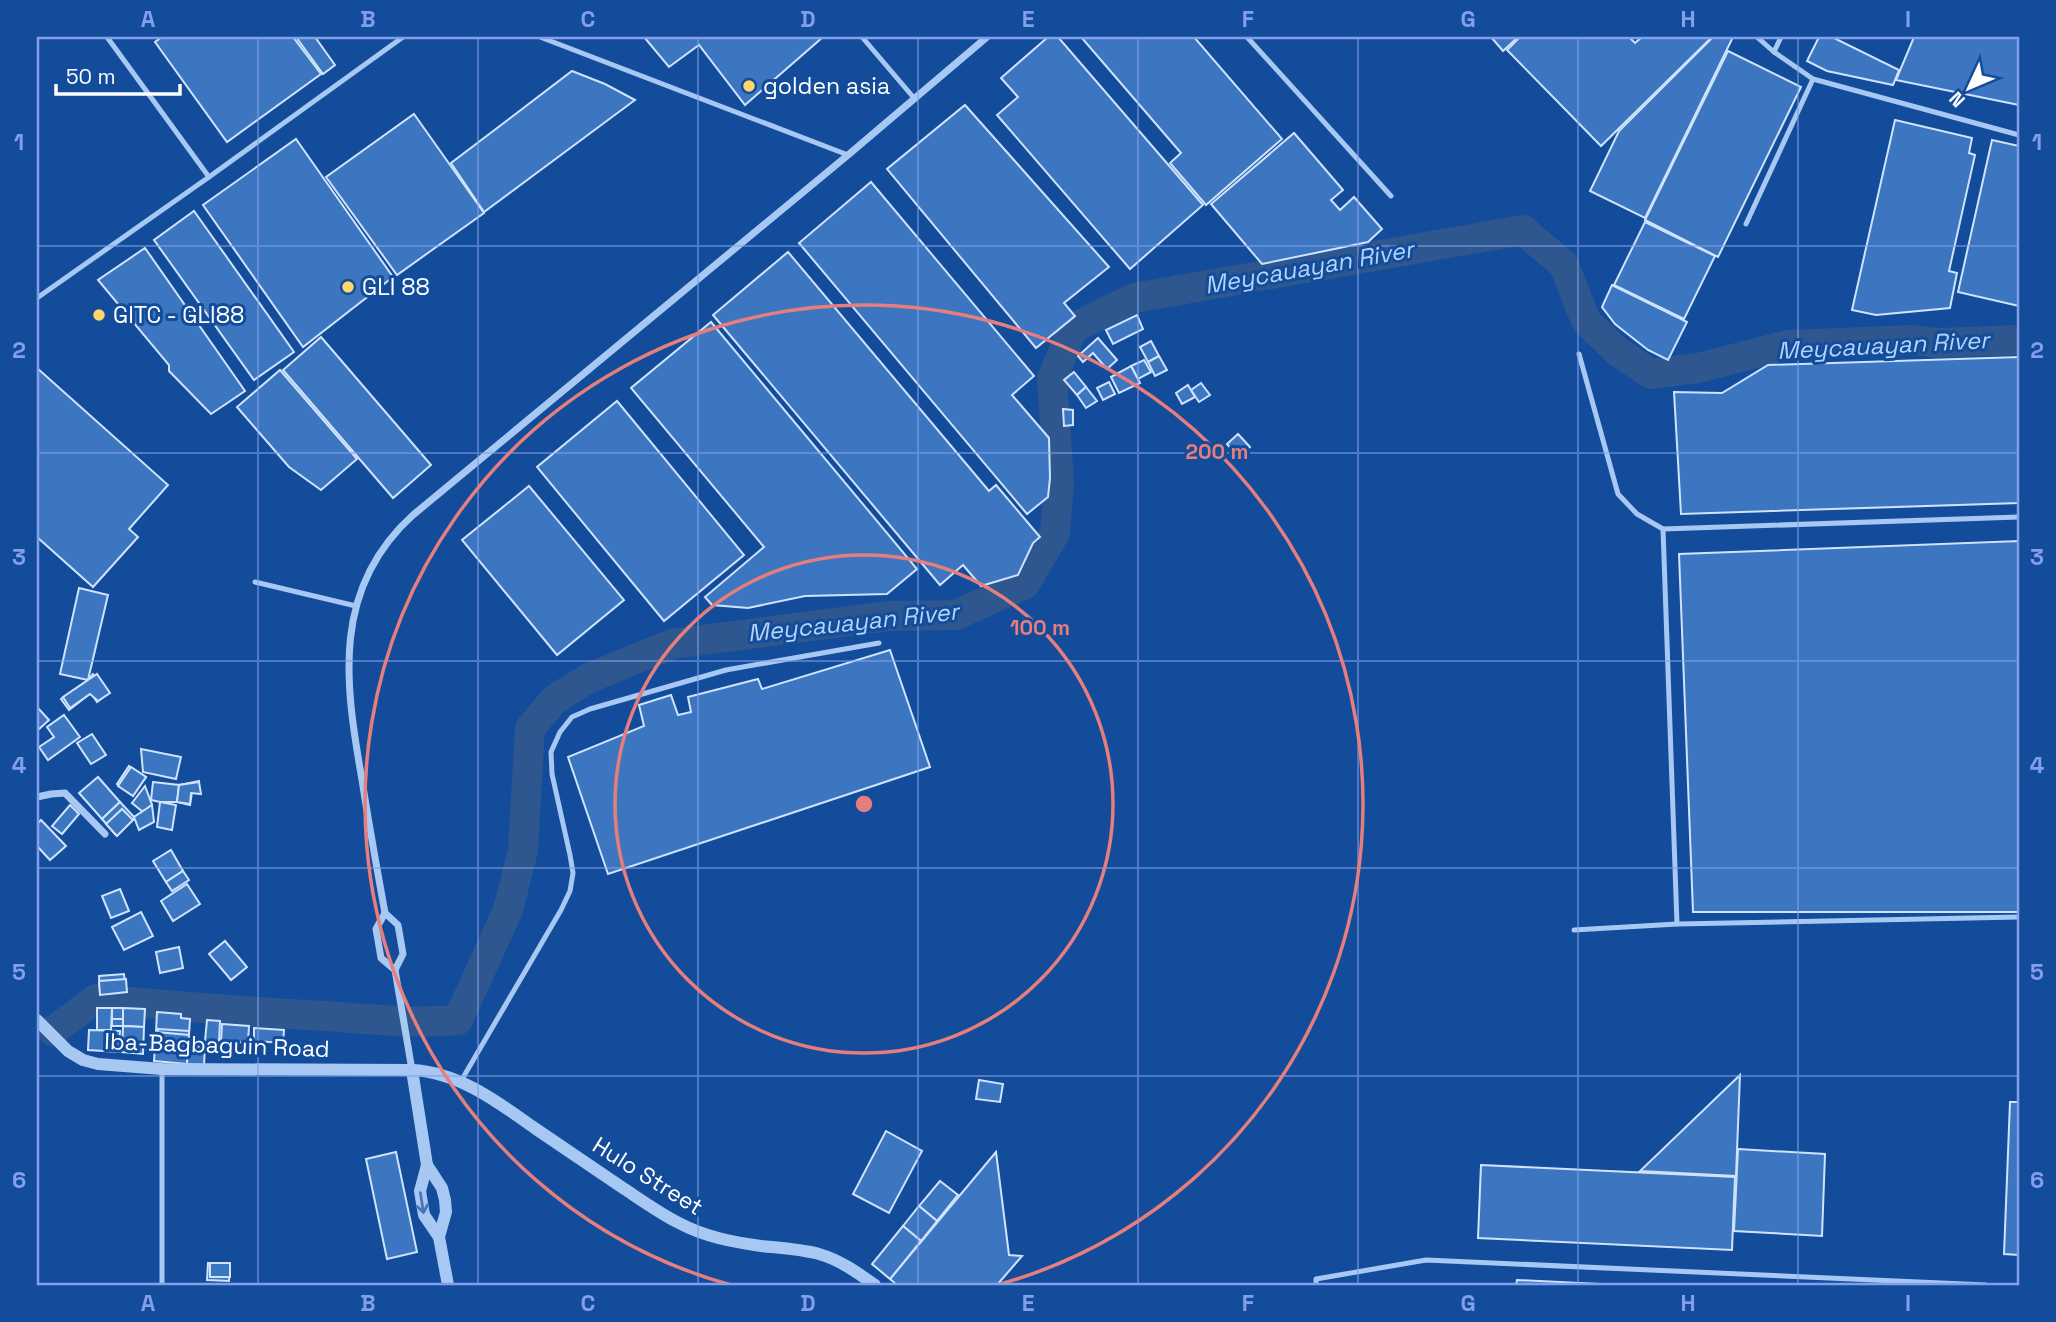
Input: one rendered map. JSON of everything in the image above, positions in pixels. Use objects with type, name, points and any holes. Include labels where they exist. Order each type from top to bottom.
[{"type":"street","points":[[439,1237],[446,1212],[442,1188],[428,1166],[395,970],[403,954],[398,925],[385,913],[349,707],[349,648],[356,606],[366,578],[396,531],[987,37]]},
{"type":"street","points":[[37,797],[65,793],[105,834]]},
{"type":"street","points":[[385,913],[376,929],[381,958],[395,970]]},
{"type":"street","name":"Iba-Bagbaguin Road","points":[[37,1020],[57,1042],[83,1060],[99,1064],[162,1069],[412,1070]]},
{"type":"street","name":"Hulo Street","points":[[412,1070],[441,1074],[460,1082],[503,1107],[679,1223],[705,1235],[728,1241],[821,1255],[849,1268],[875,1285]]},
{"type":"street","points":[[428,1166],[420,1191],[424,1215],[439,1237],[449,1285]]},
{"type":"lane","points":[[107,37],[209,177]]},
{"type":"lane","points":[[37,298],[403,37]]},
{"type":"lane","points":[[540,37],[848,155]]},
{"type":"lane","points":[[862,37],[914,98]]},
{"type":"lane","points":[[1247,37],[1391,196]]},
{"type":"lane","points":[[1758,37],[1774,52],[1813,79],[2019,135]]},
{"type":"lane","points":[[1774,52],[1781,37]]},
{"type":"lane","points":[[1746,224],[1813,79]]},
{"type":"lane","points":[[1579,354],[1618,494],[1637,514],[1662,529],[2019,517]]},
{"type":"lane","points":[[1662,529],[1677,924]]},
{"type":"lane","points":[[255,582],[356,606]]},
{"type":"lane","points":[[460,1082],[570,891],[573,873],[552,774],[551,752],[560,732],[572,717],[590,709],[726,670],[879,643]]},
{"type":"lane","points":[[1574,930],[1677,924],[2019,917]]},
{"type":"lane","points":[[162,1069],[162,1285]]},
{"type":"lane","points":[[1315,1285],[1316,1279],[1426,1260],[1986,1285]]},
{"type":"building","points":[[162,37],[293,37],[321,74],[227,142],[155,42]]},
{"type":"building","points":[[296,37],[315,37],[335,65],[323,74]]},
{"type":"building","name":"golden asia","points":[[644,37],[823,37],[745,105],[699,45],[669,67]]},
{"type":"building","points":[[1048,37],[1058,37],[1203,205],[1130,269],[997,115],[1018,97],[1001,78]]},
{"type":"building","points":[[1081,37],[1194,37],[1282,139],[1206,205],[1170,163],[1181,153]]},
{"type":"building","points":[[1491,37],[1518,37],[1503,51]]},
{"type":"building","points":[[1520,37],[1629,37],[1635,43],[1642,37],[1712,37],[1601,146],[1507,50]]},
{"type":"building","points":[[1713,37],[1733,37],[1645,218],[1590,191],[1619,131]]},
{"type":"building","points":[[1819,37],[1832,37],[1899,70],[1893,85],[1827,71],[1807,61]]},
{"type":"building","points":[[1914,37],[2019,37],[2019,105],[1896,80]]},
{"type":"building","points":[[1728,51],[1801,87],[1718,257],[1645,220]]},
{"type":"building","points":[[572,71],[635,100],[484,212],[451,163]]},
{"type":"building","points":[[965,105],[1109,267],[1064,303],[1075,316],[1036,348],[887,169]]},
{"type":"building","points":[[414,114],[484,213],[397,275],[326,177]]},
{"type":"building","points":[[1895,120],[1972,138],[1969,153],[1975,155],[1949,271],[1957,273],[1950,308],[1876,315],[1852,310]]},
{"type":"building","points":[[1294,133],[1343,190],[1331,200],[1340,210],[1354,197],[1382,229],[1368,242],[1262,264],[1211,204]]},
{"type":"building","points":[[296,139],[393,277],[303,347],[203,205]]},
{"type":"building","points":[[1992,140],[2019,146],[2019,306],[1958,292]]},
{"type":"building","points":[[871,182],[1034,376],[1012,395],[1049,438],[1050,478],[1048,497],[1027,514],[799,243]]},
{"type":"building","points":[[194,211],[294,352],[254,380],[154,240]]},
{"type":"building","points":[[1645,222],[1715,256],[1684,319],[1614,285]]},
{"type":"building","points":[[145,248],[245,391],[211,414],[169,371],[169,365],[98,280]]},
{"type":"building","points":[[788,252],[989,491],[996,485],[1040,537],[1033,543],[1018,575],[981,586],[963,565],[940,585],[713,315]]},
{"type":"building","points":[[1612,285],[1687,322],[1668,360],[1648,350],[1615,324],[1602,307]]},
{"type":"building","points":[[1137,315],[1143,329],[1113,344],[1106,330]]},
{"type":"building","points":[[711,322],[917,569],[887,594],[805,596],[748,608],[712,605],[705,597],[764,547],[631,388]]},
{"type":"building","points":[[321,337],[431,465],[393,498],[283,370]]},
{"type":"building","points":[[1098,338],[1117,360],[1107,369],[1093,353],[1083,362],[1078,356]]},
{"type":"building","points":[[1151,341],[1159,356],[1148,362],[1140,347]]},
{"type":"building","points":[[1159,356],[1167,370],[1155,376],[1148,362]]},
{"type":"building","points":[[2019,357],[2019,503],[1681,514],[1674,392],[1722,393],[1768,365]]},
{"type":"building","points":[[1144,360],[1151,372],[1138,379],[1131,366]]},
{"type":"building","points":[[1131,366],[1140,383],[1119,393],[1111,377]]},
{"type":"building","points":[[37,368],[168,485],[129,529],[138,537],[93,587],[37,537]]},
{"type":"building","points":[[280,370],[357,459],[321,490],[289,467],[237,407]]},
{"type":"building","points":[[1074,372],[1086,387],[1077,395],[1064,380]]},
{"type":"building","points":[[1109,382],[1115,394],[1103,400],[1097,388]]},
{"type":"building","points":[[1201,383],[1210,395],[1199,402],[1191,390]]},
{"type":"building","points":[[1188,385],[1195,397],[1182,404],[1176,393]]},
{"type":"building","points":[[1086,387],[1097,401],[1086,408],[1077,395]]},
{"type":"building","points":[[617,401],[744,555],[664,621],[537,467]]},
{"type":"building","points":[[1063,409],[1073,410],[1073,425],[1064,426]]},
{"type":"building","points":[[1238,434],[1250,447],[1238,457],[1227,444]]},
{"type":"building","points":[[529,486],[624,600],[557,655],[462,540]]},
{"type":"building","points":[[2019,541],[2019,912],[1693,912],[1679,554]]},
{"type":"building","points":[[79,588],[108,595],[88,680],[60,674]]},
{"type":"building","points":[[890,650],[930,767],[608,874],[568,757],[644,726],[639,705],[671,695],[678,715],[691,712],[688,697],[758,679],[762,689]]},
{"type":"building","points":[[93,674],[108,693],[97,702],[91,693],[69,710],[61,699]]},
{"type":"building","points":[[97,674],[110,693],[98,701],[90,694],[70,708],[63,697]]},
{"type":"building","points":[[37,707],[49,720],[37,731]]},
{"type":"building","points":[[64,715],[80,737],[48,760],[39,747],[54,737],[47,727]]},
{"type":"building","points":[[92,734],[106,755],[91,764],[77,743]]},
{"type":"building","points":[[141,749],[181,757],[176,779],[143,772]]},
{"type":"building","points":[[129,766],[146,777],[133,795],[117,784]]},
{"type":"building","points":[[131,767],[146,777],[133,796],[118,786]]},
{"type":"building","points":[[98,777],[120,802],[102,819],[79,793]]},
{"type":"building","points":[[199,781],[198,793],[192,792],[190,805],[177,802],[179,785]]},
{"type":"building","points":[[153,782],[179,785],[177,802],[151,800]]},
{"type":"building","points":[[199,782],[201,794],[191,793],[190,804],[177,802],[179,785]]},
{"type":"building","points":[[145,786],[152,805],[143,812],[132,803]]},
{"type":"building","points":[[120,802],[135,818],[116,835],[102,819]]},
{"type":"building","points":[[160,802],[176,805],[172,830],[157,827]]},
{"type":"building","points":[[70,805],[79,814],[62,834],[52,826]]},
{"type":"building","points":[[152,805],[154,822],[139,830],[134,817]]},
{"type":"building","points":[[122,809],[133,820],[117,836],[106,824]]},
{"type":"building","points":[[41,820],[66,846],[50,860],[37,846],[37,824]]},
{"type":"building","points":[[171,850],[183,871],[166,882],[153,861]]},
{"type":"building","points":[[183,871],[189,880],[172,891],[166,882]]},
{"type":"building","points":[[187,884],[200,904],[173,921],[161,901]]},
{"type":"building","points":[[120,889],[129,911],[111,918],[102,896]]},
{"type":"building","points":[[141,912],[153,936],[124,950],[112,927]]},
{"type":"building","points":[[225,941],[247,967],[231,980],[209,954]]},
{"type":"building","points":[[179,947],[183,968],[160,973],[156,952]]},
{"type":"building","points":[[124,974],[126,990],[100,993],[99,976]]},
{"type":"building","points":[[126,979],[127,992],[100,995],[99,981]]},
{"type":"building","points":[[97,1008],[112,1008],[111,1030],[97,1030]]},
{"type":"building","points":[[112,1008],[123,1008],[123,1019],[112,1019]]},
{"type":"building","points":[[123,1008],[145,1009],[144,1027],[123,1026]]},
{"type":"building","points":[[157,1012],[181,1014],[181,1018],[190,1019],[189,1035],[156,1032]]},
{"type":"building","points":[[112,1019],[123,1019],[123,1026],[112,1026]]},
{"type":"building","points":[[207,1020],[220,1021],[219,1042],[205,1041]]},
{"type":"building","points":[[222,1024],[249,1026],[248,1043],[221,1041]]},
{"type":"building","points":[[123,1026],[144,1027],[143,1054],[122,1052]]},
{"type":"building","points":[[254,1028],[284,1030],[283,1043],[254,1041]]},
{"type":"building","points":[[158,1029],[189,1031],[187,1057],[156,1054]]},
{"type":"building","points":[[89,1030],[120,1031],[119,1052],[88,1050]]},
{"type":"building","points":[[156,1032],[189,1035],[187,1064],[154,1061]]},
{"type":"building","points":[[205,1041],[219,1042],[218,1052],[205,1052]]},
{"type":"building","points":[[188,1046],[205,1047],[204,1065],[187,1064]]},
{"type":"building","points":[[1740,1075],[1736,1176],[1640,1171]]},
{"type":"building","points":[[979,1080],[1003,1084],[1000,1102],[976,1099]]},
{"type":"building","points":[[2010,1102],[2019,1102],[2019,1255],[2004,1254]]},
{"type":"building","points":[[886,1131],[922,1151],[889,1213],[853,1194]]},
{"type":"building","points":[[1738,1149],[1825,1154],[1822,1236],[1734,1231]]},
{"type":"building","points":[[396,1152],[417,1252],[387,1259],[366,1159]]},
{"type":"building","points":[[996,1152],[1009,1255],[1022,1256],[997,1285],[897,1285],[890,1279]]},
{"type":"building","points":[[1481,1165],[1735,1177],[1732,1250],[1478,1238]]},
{"type":"building","points":[[940,1181],[958,1195],[937,1221],[919,1206]]},
{"type":"building","points":[[919,1206],[937,1221],[921,1241],[903,1226]]},
{"type":"building","points":[[903,1226],[921,1241],[890,1279],[872,1264]]},
{"type":"building","points":[[208,1263],[230,1265],[229,1281],[207,1280]]},
{"type":"building","points":[[210,1263],[230,1263],[230,1277],[210,1277]]},
{"type":"building","points":[[1517,1280],[1621,1285],[1516,1285]]},
{"type":"waterway","name":"Meycauayan River","points":[[53,1031],[96,999],[391,1021],[458,1020],[508,910],[523,850],[530,728],[555,699],[589,678],[672,644],[888,616],[956,615],[1025,584],[1055,533],[1059,482],[1052,379],[1073,328],[1134,298],[1523,230],[1564,265],[1586,321],[1617,351],[1651,374],[1698,368],[1788,345],[1914,340],[1937,343],[2019,340]]},
{"type":"place","name":"golden asia","points":[[749,86]]},
{"type":"place","name":"GLI 88","points":[[348,287]]},
{"type":"place","name":"GITC - GLI88","points":[[99,315]]}]
